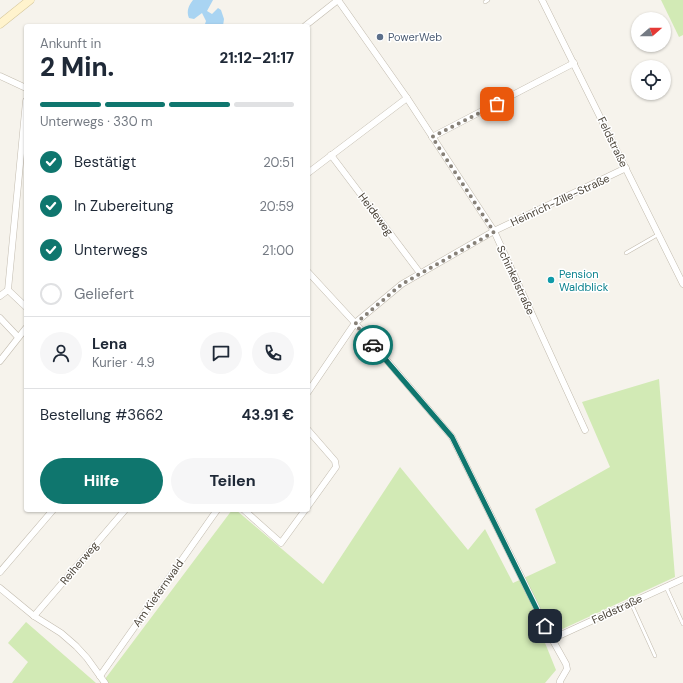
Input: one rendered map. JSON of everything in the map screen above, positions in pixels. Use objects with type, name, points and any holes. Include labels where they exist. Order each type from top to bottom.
[{"type":"main road","points":[[0,24],[30,0]]},
{"type":"street","points":[[308,24],[338,0]]},
{"type":"street","name":"Schinkelstraße","points":[[338,0],[407,98],[494,232],[585,430]]},
{"type":"street","name":"Feldstraße","points":[[542,0],[683,284]]},
{"type":"street","points":[[432,137],[574,63]]},
{"type":"street","points":[[0,76],[24,87]]},
{"type":"street","points":[[310,171],[407,98]]},
{"type":"street","points":[[0,296],[8,290],[24,122]]},
{"type":"street","name":"Heideweg","points":[[331,155],[420,273]]},
{"type":"street","name":"Heinrich-Zille-Straße","points":[[355,324],[402,284],[420,273],[494,232],[626,168]]},
{"type":"street","points":[[310,274],[452,437],[552,639],[566,664],[567,669],[560,683]]},
{"type":"street","points":[[8,290],[24,305]]},
{"type":"street","points":[[0,318],[18,337]]},
{"type":"street","points":[[310,389],[355,324]]},
{"type":"street","points":[[0,361],[24,330]]},
{"type":"street","points":[[310,432],[335,461],[336,467],[310,503]]},
{"type":"street","points":[[0,572],[51,512]]},
{"type":"street","name":"Reiherweg","points":[[34,616],[123,512]]},
{"type":"street","name":"Am Kiefernwald","points":[[100,676],[216,512]]},
{"type":"street","points":[[246,512],[281,543],[304,512]]},
{"type":"street","name":"Feldstraße","points":[[552,639],[683,579]]},
{"type":"street","points":[[0,588],[34,616],[61,633],[76,646],[87,658],[104,683]]},
{"type":"lane","points":[[626,253],[659,234]]},
{"type":"lane","points":[[666,587],[683,624]]},
{"type":"lane","points":[[631,603],[655,656]]},
{"type":"green space","points":[[661,0],[683,0],[683,35],[679,37],[671,21],[671,12],[667,12]]},
{"type":"green space","points":[[659,379],[675,577],[543,638],[556,670],[545,683],[102,683],[230,512],[238,512],[323,584],[400,467],[468,550],[485,529],[513,583],[556,563],[535,509],[610,467],[582,402]]},
{"type":"green space","points":[[26,622],[96,683],[12,683],[28,662],[8,643]]},
{"type":"water","points":[[193,0],[213,0],[207,11],[212,14],[218,8],[221,10],[224,19],[223,24],[205,24],[206,21],[202,13],[194,19],[189,18],[188,8]]},
{"type":"way so far","points":[[373,345],[355,324],[402,284],[494,232],[432,137],[497,104]]},
{"type":"place","name":"PowerWeb","points":[[380,37]]},
{"type":"place","name":"Pension Waldblick","points":[[551,280]]},
{"type":"route","points":[[373,345],[452,437],[545,626]]}]
